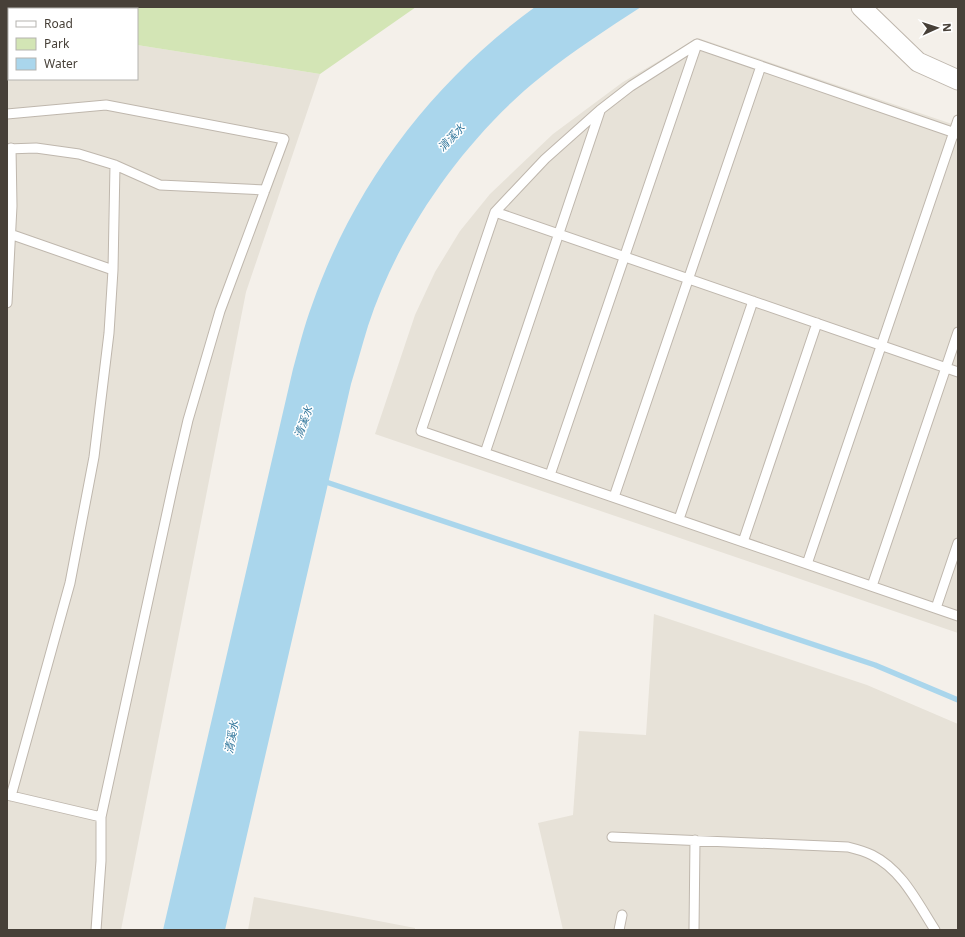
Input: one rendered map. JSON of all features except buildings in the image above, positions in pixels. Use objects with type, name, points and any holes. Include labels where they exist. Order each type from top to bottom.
[{"type":"street","points":[[861,7],[918,62],[958,80]]},
{"type":"lane","points":[[696,44],[956,133]]},
{"type":"lane","points":[[696,44],[632,86],[600,110],[546,159],[495,212],[421,431],[958,616]]},
{"type":"lane","points":[[550,475],[696,44]]},
{"type":"lane","points":[[614,497],[761,66]]},
{"type":"lane","points":[[7,114],[106,105],[284,139],[220,311],[188,420],[101,817],[101,861],[96,930]]},
{"type":"lane","points":[[485,453],[560,235],[600,110]]},
{"type":"lane","points":[[807,564],[881,345],[956,133],[958,120]]},
{"type":"lane","points":[[7,303],[9,148],[61,151],[115,165],[160,185],[265,190]]},
{"type":"lane","points":[[101,817],[9,795],[70,583],[84,519],[103,395],[113,270],[115,165]]},
{"type":"lane","points":[[495,212],[958,372]]},
{"type":"lane","points":[[9,233],[113,270]]},
{"type":"lane","points":[[678,519],[753,301]]},
{"type":"lane","points":[[743,542],[817,323]]},
{"type":"lane","points":[[872,586],[958,332]]},
{"type":"lane","points":[[936,608],[958,543]]},
{"type":"lane","points":[[612,837],[848,846],[871,855],[892,868],[908,887],[935,930]]},
{"type":"lane","points":[[694,930],[695,840]]},
{"type":"lane","points":[[619,930],[622,914]]},
{"type":"shaded area","points":[[698,38],[958,126],[958,633],[375,434],[415,315],[435,272],[460,231],[490,194],[553,134],[623,82]]},
{"type":"shaded area","points":[[7,40],[8,80],[138,80],[138,45],[320,74],[246,292],[121,930],[7,930]]},
{"type":"shaded area","points":[[654,614],[867,685],[958,724],[958,930],[563,930],[538,823],[573,815],[579,731],[646,735]]},
{"type":"shaded area","points":[[254,897],[415,928],[415,930],[248,930]]},
{"type":"green space","points":[[7,7],[416,7],[320,74],[138,45],[138,8],[8,8],[7,40]]},
{"type":"water","name":"清溪水","points":[[535,7],[641,7],[590,40],[542,76],[514,100],[461,157],[437,189],[397,256],[381,291],[368,326],[351,384],[225,930],[163,930],[293,369],[309,313],[329,261],[350,218],[374,178],[401,139],[430,103],[463,68],[498,36]]},
{"type":"waterway","points":[[323,481],[875,665],[958,700]]}]
